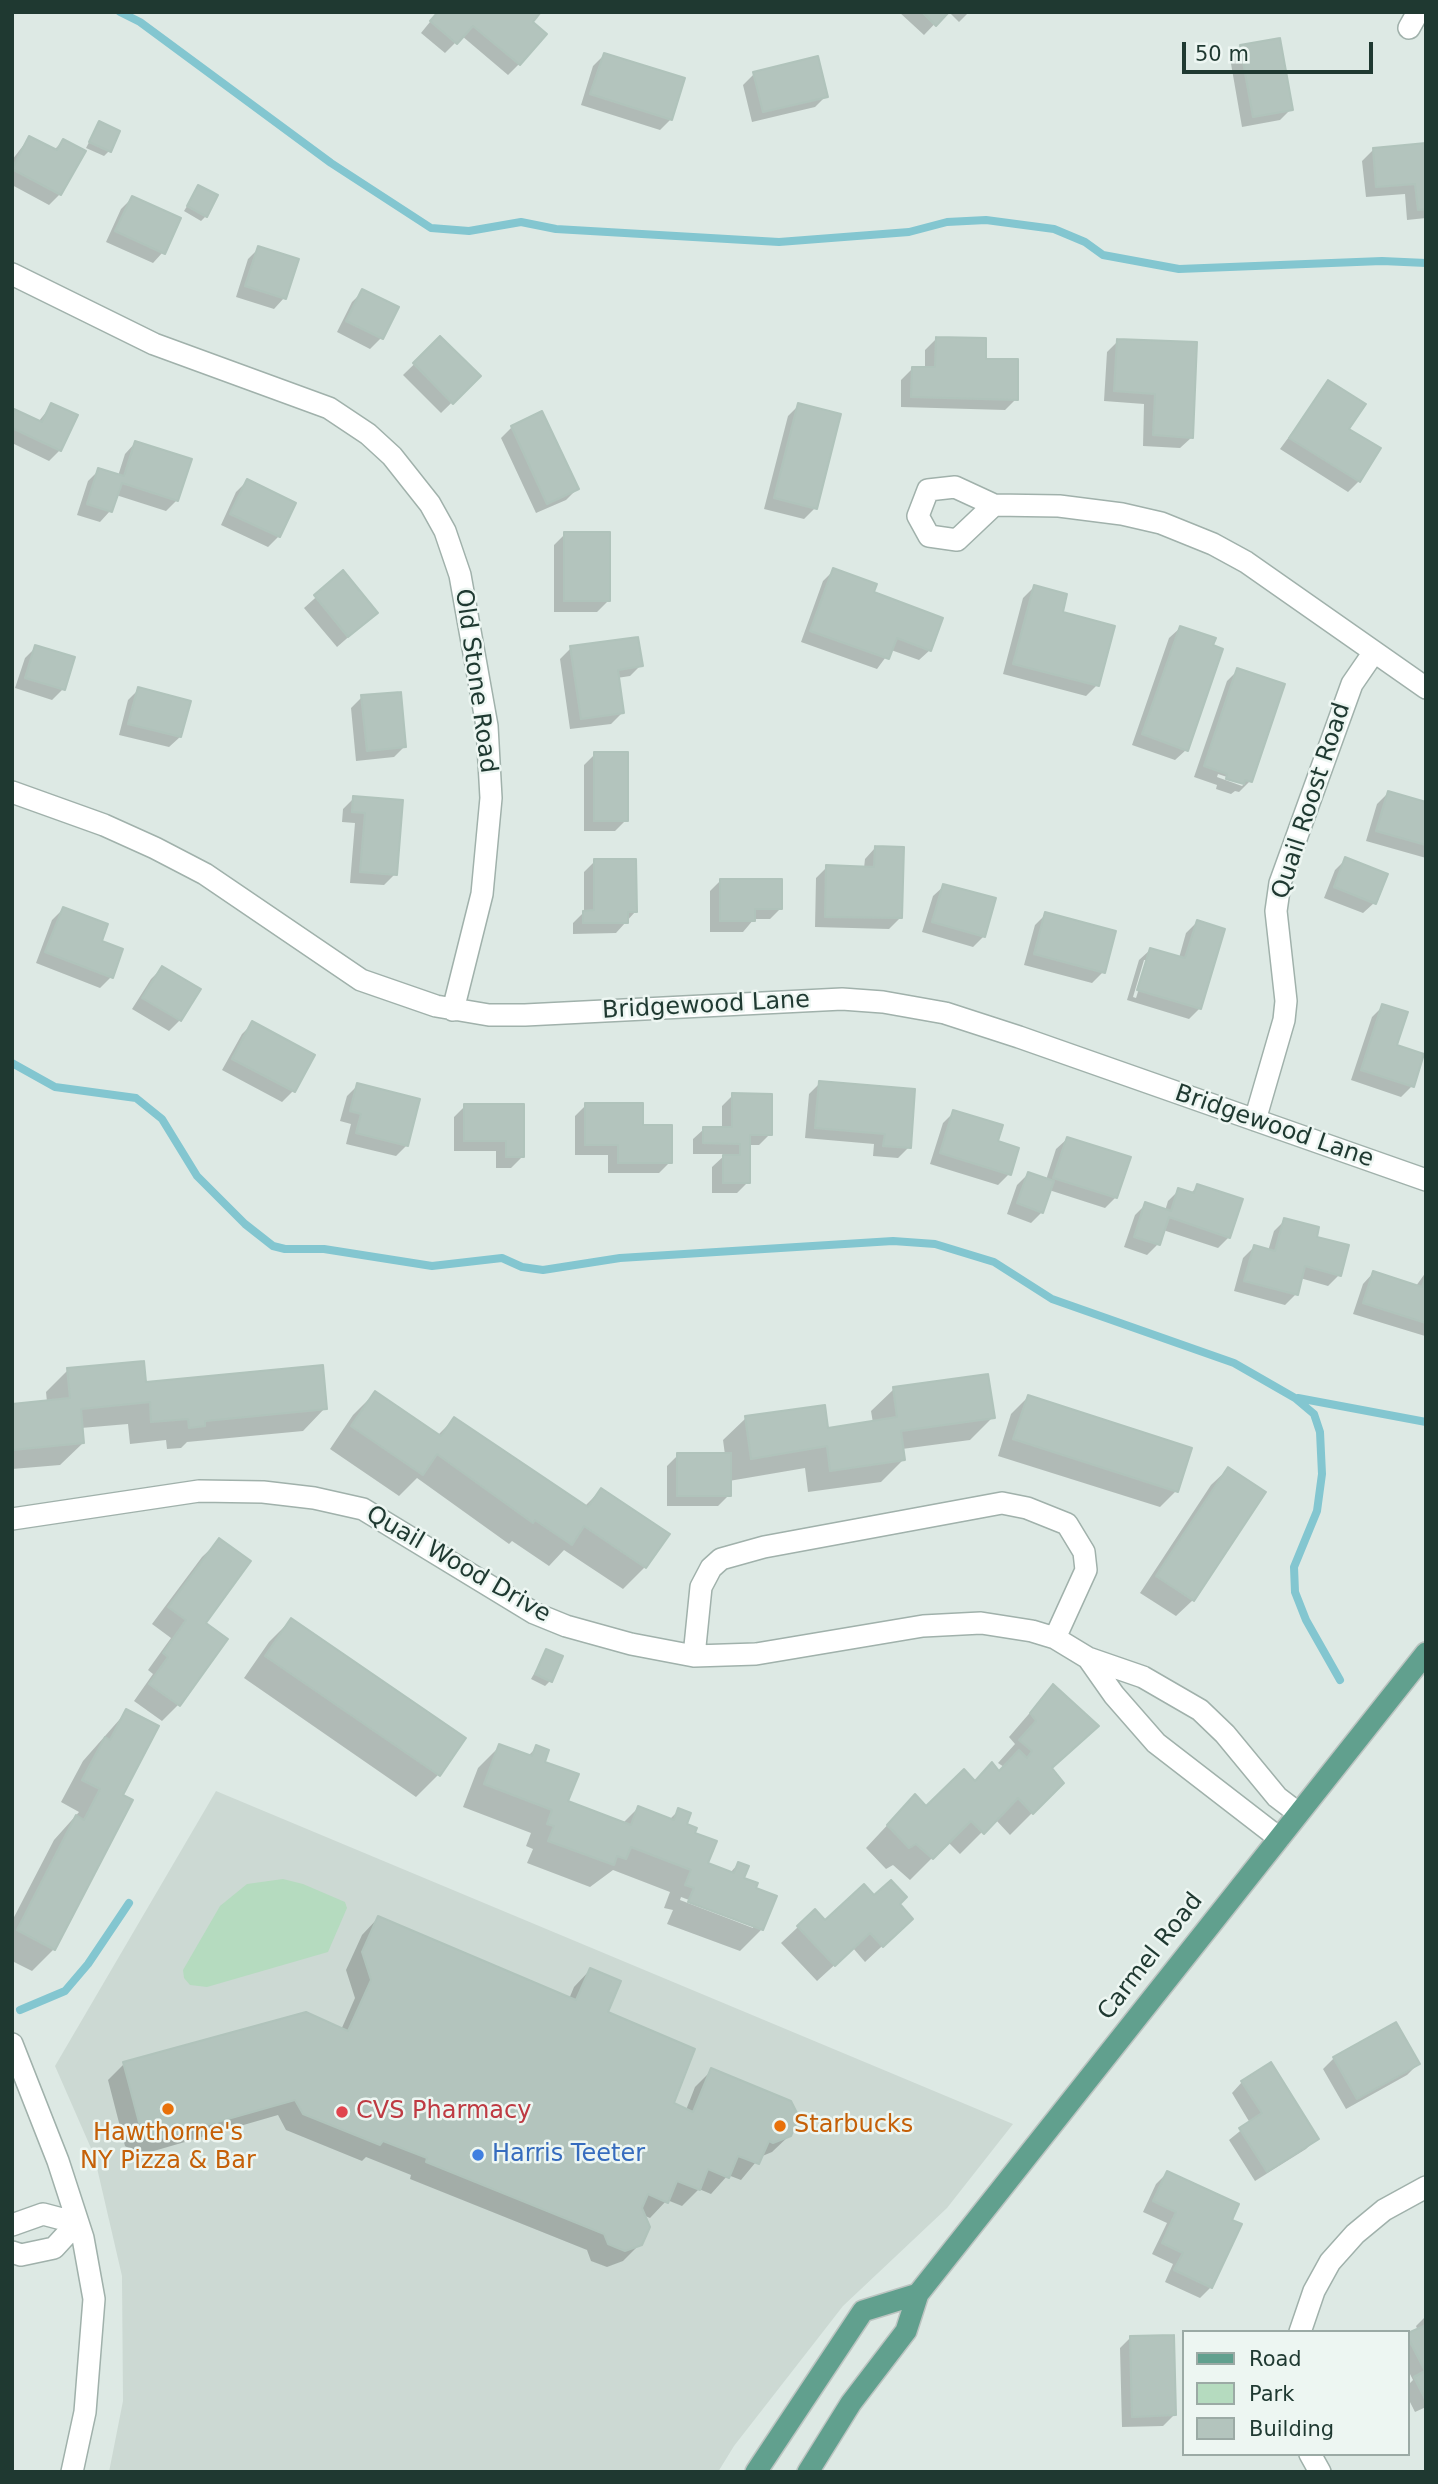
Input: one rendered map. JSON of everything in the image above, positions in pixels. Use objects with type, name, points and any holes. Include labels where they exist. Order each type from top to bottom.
[{"type":"main road","name":"Carmel Road","points":[[808,2472],[851,2403],[906,2331],[918,2294],[1426,1653]]},
{"type":"main road","points":[[756,2472],[863,2311],[918,2294]]},
{"type":"street","name":"Old Stone Road","points":[[12,274],[155,344],[329,408],[368,434],[392,456],[430,504],[445,531],[460,575],[480,678],[490,786],[488,848],[482,894],[453,1010]]},
{"type":"street","points":[[994,505],[1059,506],[1122,514],[1161,523],[1213,544],[1246,562],[1426,688]]},
{"type":"street","name":"Quail Roost Road","points":[[1255,1120],[1284,1020],[1286,1000],[1276,911],[1280,883],[1352,684],[1374,652]]},
{"type":"street","name":"Bridgewood Lane","points":[[12,792],[104,825],[195,869],[361,980],[401,997],[453,1010],[524,1015],[829,999],[883,1002],[945,1013],[1426,1180]]},
{"type":"street","name":"Quail Wood Drive","points":[[12,1520],[106,1508],[199,1491],[253,1491],[314,1498],[363,1508],[534,1613],[566,1626],[631,1644],[694,1656],[756,1654],[923,1626],[1009,1627],[1055,1638],[1088,1658],[1143,1677],[1200,1710],[1225,1734],[1277,1797],[1298,1813]]},
{"type":"street","points":[[694,1656],[701,1587],[711,1568],[721,1559],[764,1547],[1002,1503],[1027,1508],[1067,1524],[1084,1552],[1086,1570],[1055,1638]]},
{"type":"street","name":"Quail Wood Drive","points":[[1088,1658],[1114,1695],[1156,1743],[1279,1838]]},
{"type":"street","points":[[12,2044],[58,2161],[78,2222],[94,2299],[85,2412],[72,2472]]},
{"type":"street","points":[[1301,2330],[1314,2291],[1330,2262],[1354,2234],[1384,2210],[1426,2187]]},
{"type":"street","points":[[12,2225],[43,2214],[78,2222]]},
{"type":"street","points":[[12,2252],[21,2255],[54,2248],[78,2222]]},
{"type":"street","points":[[1311,2456],[1320,2472]]},
{"type":"shaded area","points":[[216,1791],[1013,2124],[947,2208],[843,2306],[734,2446],[718,2472],[109,2472],[123,2401],[122,2276],[94,2155],[55,2066]]},
{"type":"green space","points":[[283,1879],[303,1884],[345,1902],[347,1908],[328,1952],[207,1987],[190,1985],[184,1978],[183,1970],[220,1906],[247,1884]]},
{"type":"building","points":[[438,12],[541,12],[533,22],[547,34],[520,65],[473,26],[457,44],[430,21]]},
{"type":"building","points":[[922,12],[949,12],[936,26]]},
{"type":"building","points":[[1280,38],[1293,110],[1253,117],[1240,45]]},
{"type":"building","points":[[604,53],[685,78],[672,120],[590,94]]},
{"type":"building","points":[[818,56],[828,97],[763,112],[753,72]]},
{"type":"building","points":[[99,121],[120,131],[111,152],[89,142]]},
{"type":"building","points":[[29,136],[57,150],[63,139],[86,151],[61,195],[12,169]]},
{"type":"building","points":[[1426,143],[1426,209],[1418,210],[1415,184],[1376,187],[1373,148]]},
{"type":"building","points":[[198,185],[218,195],[207,217],[187,206]]},
{"type":"building","points":[[132,196],[181,218],[165,254],[115,231]]},
{"type":"building","points":[[258,246],[299,259],[286,299],[245,286]]},
{"type":"building","points":[[362,289],[399,307],[383,339],[346,321]]},
{"type":"building","points":[[440,336],[481,376],[453,404],[413,363]]},
{"type":"building","points":[[936,337],[986,338],[986,359],[1018,359],[1018,400],[911,397],[912,367],[935,367]]},
{"type":"building","points":[[1117,339],[1197,342],[1193,438],[1153,435],[1155,394],[1114,391]]},
{"type":"building","points":[[1328,380],[1366,404],[1349,429],[1381,448],[1360,482],[1289,438]]},
{"type":"building","points":[[51,403],[78,415],[61,451],[12,428],[14,409],[42,422]]},
{"type":"building","points":[[798,403],[841,414],[817,509],[774,498]]},
{"type":"building","points":[[542,411],[579,489],[547,504],[511,426]]},
{"type":"building","points":[[135,441],[192,459],[178,501],[122,483],[112,512],[87,504],[98,468],[124,476]]},
{"type":"building","points":[[247,479],[296,503],[280,537],[230,514]]},
{"type":"building","points":[[564,532],[610,532],[610,601],[564,601]]},
{"type":"building","points":[[833,568],[877,584],[874,592],[943,618],[931,651],[897,638],[889,659],[810,631]]},
{"type":"building","points":[[343,570],[378,613],[348,637],[314,595]]},
{"type":"building","points":[[1034,585],[1067,594],[1063,612],[1115,626],[1099,686],[1013,664]]},
{"type":"building","points":[[1180,626],[1216,638],[1213,645],[1223,649],[1188,751],[1142,734]]},
{"type":"building","points":[[638,637],[643,666],[618,670],[624,713],[581,719],[570,646]]},
{"type":"building","points":[[35,645],[75,657],[65,690],[25,678]]},
{"type":"building","points":[[1237,668],[1285,684],[1252,782],[1245,780],[1244,784],[1226,779],[1227,774],[1204,766]]},
{"type":"building","points":[[138,687],[191,701],[181,737],[128,724]]},
{"type":"building","points":[[401,692],[406,747],[367,751],[361,695]]},
{"type":"building","points":[[594,752],[628,752],[628,821],[594,821]]},
{"type":"building","points":[[1388,791],[1426,802],[1426,845],[1376,831]]},
{"type":"building","points":[[353,796],[403,800],[397,875],[360,872],[365,813],[352,812]]},
{"type":"building","points":[[875,846],[904,847],[902,918],[825,917],[826,865],[874,867]]},
{"type":"building","points":[[1345,857],[1388,874],[1376,904],[1334,887]]},
{"type":"building","points":[[594,859],[636,859],[637,912],[628,912],[628,923],[583,923],[583,911],[594,910]]},
{"type":"building","points":[[720,879],[782,879],[782,909],[755,909],[755,921],[720,921]]},
{"type":"building","points":[[943,884],[996,898],[985,937],[932,922]]},
{"type":"building","points":[[63,907],[108,924],[102,941],[123,949],[113,978],[45,952]]},
{"type":"building","points":[[1045,912],[1116,931],[1105,973],[1034,954]]},
{"type":"building","points":[[1197,920],[1225,929],[1201,1009],[1137,990],[1150,948],[1185,958]]},
{"type":"building","points":[[162,966],[201,989],[181,1021],[142,998]]},
{"type":"building","points":[[1382,1004],[1408,1012],[1397,1045],[1424,1054],[1414,1087],[1361,1070]]},
{"type":"building","points":[[252,1021],[315,1055],[295,1092],[232,1059]]},
{"type":"building","points":[[819,1081],[915,1089],[911,1148],[883,1146],[885,1134],[815,1128]]},
{"type":"building","points":[[357,1083],[420,1099],[408,1146],[356,1133],[361,1114],[350,1111]]},
{"type":"building","points":[[732,1093],[772,1094],[772,1135],[750,1135],[750,1183],[723,1183],[723,1155],[740,1155],[740,1144],[703,1143],[703,1127],[732,1127]]},
{"type":"building","points":[[585,1103],[643,1103],[643,1125],[672,1125],[672,1163],[618,1163],[618,1145],[585,1145]]},
{"type":"building","points":[[464,1104],[524,1104],[524,1157],[506,1157],[506,1141],[464,1141]]},
{"type":"building","points":[[953,1110],[1003,1125],[998,1141],[1019,1148],[1011,1175],[940,1153]]},
{"type":"building","points":[[1067,1137],[1131,1157],[1117,1198],[1053,1178]]},
{"type":"building","points":[[1028,1172],[1054,1181],[1043,1213],[1017,1203]]},
{"type":"building","points":[[1197,1184],[1243,1199],[1230,1238],[1169,1217],[1160,1245],[1134,1237],[1145,1202],[1171,1211],[1178,1188],[1194,1193]]},
{"type":"building","points":[[1284,1218],[1319,1227],[1317,1237],[1349,1245],[1341,1276],[1305,1266],[1298,1295],[1244,1281],[1254,1245],[1275,1251]]},
{"type":"building","points":[[1373,1271],[1422,1287],[1426,1275],[1426,1323],[1363,1303]]},
{"type":"building","points":[[144,1361],[146,1382],[323,1365],[327,1409],[205,1421],[205,1426],[189,1428],[188,1419],[151,1422],[150,1402],[81,1409],[84,1443],[12,1450],[12,1404],[70,1398],[67,1368]]},
{"type":"building","points":[[988,1374],[995,1418],[901,1431],[905,1460],[830,1471],[827,1446],[751,1459],[745,1416],[825,1405],[828,1428],[897,1417],[893,1387]]},
{"type":"building","points":[[375,1391],[441,1436],[454,1417],[588,1507],[601,1488],[670,1534],[646,1568],[584,1526],[572,1545],[535,1520],[533,1523],[437,1454],[423,1475],[351,1426]]},
{"type":"building","points":[[1028,1395],[1192,1448],[1178,1492],[1013,1439]]},
{"type":"building","points":[[677,1453],[731,1453],[731,1496],[677,1496]]},
{"type":"building","points":[[1228,1467],[1266,1492],[1194,1601],[1156,1576]]},
{"type":"building","points":[[219,1538],[251,1561],[206,1623],[228,1639],[180,1706],[149,1684],[168,1657],[163,1653],[186,1620],[168,1607]]},
{"type":"building","points":[[291,1618],[466,1738],[440,1776],[265,1656]]},
{"type":"building","points":[[546,1649],[563,1656],[552,1682],[535,1674]]},
{"type":"building","points":[[1053,1684],[1099,1726],[1052,1768],[1064,1783],[1033,1814],[1018,1798],[984,1834],[971,1821],[933,1859],[916,1844],[909,1848],[887,1825],[915,1794],[926,1806],[964,1769],[975,1781],[992,1762],[999,1771],[1019,1750],[1027,1758],[1032,1751],[1019,1740],[1036,1721],[1030,1713]]},
{"type":"building","points":[[126,1709],[159,1726],[123,1795],[133,1800],[55,1950],[17,1930],[76,1815],[84,1820],[100,1789],[82,1780],[105,1737],[110,1740]]},
{"type":"building","points":[[499,1744],[532,1756],[536,1745],[549,1750],[545,1762],[579,1774],[568,1801],[631,1825],[638,1806],[674,1820],[678,1808],[691,1813],[687,1824],[697,1828],[695,1833],[717,1841],[708,1863],[734,1873],[738,1862],[749,1866],[744,1878],[758,1883],[756,1888],[777,1896],[763,1930],[688,1902],[694,1888],[685,1885],[691,1870],[631,1847],[626,1859],[617,1856],[614,1865],[548,1841],[554,1826],[547,1824],[552,1810],[484,1784]]},
{"type":"building","points":[[891,1880],[907,1897],[900,1904],[913,1919],[883,1947],[870,1933],[835,1966],[797,1926],[815,1909],[825,1920],[864,1884],[874,1895]]},
{"type":"building","points":[[378,1916],[576,2000],[590,1968],[621,1981],[608,2012],[695,2049],[674,2103],[693,2112],[711,2068],[791,2101],[799,2117],[791,2136],[773,2143],[769,2141],[759,2164],[738,2156],[729,2178],[708,2169],[700,2190],[677,2181],[668,2203],[648,2194],[642,2208],[650,2227],[642,2245],[625,2251],[608,2244],[604,2234],[426,2162],[427,2158],[383,2141],[380,2145],[303,2114],[295,2100],[157,2139],[141,2130],[123,2062],[306,2012],[348,2031],[371,1980],[362,1952]]},
{"type":"building","points":[[1396,2022],[1420,2064],[1357,2099],[1333,2057]]},
{"type":"building","points":[[1271,2062],[1319,2139],[1267,2172],[1239,2128],[1262,2113],[1241,2081]]},
{"type":"building","points":[[1167,2171],[1239,2204],[1232,2220],[1242,2224],[1212,2288],[1174,2270],[1183,2253],[1162,2243],[1176,2212],[1153,2201]]},
{"type":"building","points":[[1426,2325],[1426,2401],[1414,2377],[1425,2371],[1410,2342],[1410,2332]]},
{"type":"building","points":[[1174,2335],[1176,2415],[1132,2417],[1130,2336]]},
{"type":"waterway","points":[[120,12],[140,22],[331,163],[431,228],[469,231],[521,222],[556,229],[779,242],[909,232],[947,222],[986,220],[1054,229],[1085,242],[1103,255],[1179,269],[1382,261],[1426,263]]},
{"type":"waterway","points":[[12,1063],[55,1087],[136,1098],[162,1119],[197,1176],[245,1224],[273,1246],[285,1249],[324,1249],[432,1266],[502,1258],[522,1267],[543,1270],[620,1258],[893,1241],[935,1244],[994,1262],[1052,1299],[1234,1363],[1295,1398],[1314,1414],[1320,1432],[1322,1474],[1317,1511],[1294,1567],[1295,1592],[1306,1620],[1340,1680]]},
{"type":"waterway","points":[[1298,1398],[1426,1422]]},
{"type":"waterway","points":[[20,2010],[65,1991],[88,1964],[129,1903]]},
{"type":"place","name":"Hawthorne's NY Pizza & Bar","points":[[168,2109]]},
{"type":"place","name":"CVS Pharmacy","points":[[342,2112]]},
{"type":"place","name":"Starbucks","points":[[780,2126]]},
{"type":"place","name":"Harris Teeter","points":[[478,2155]]}]
